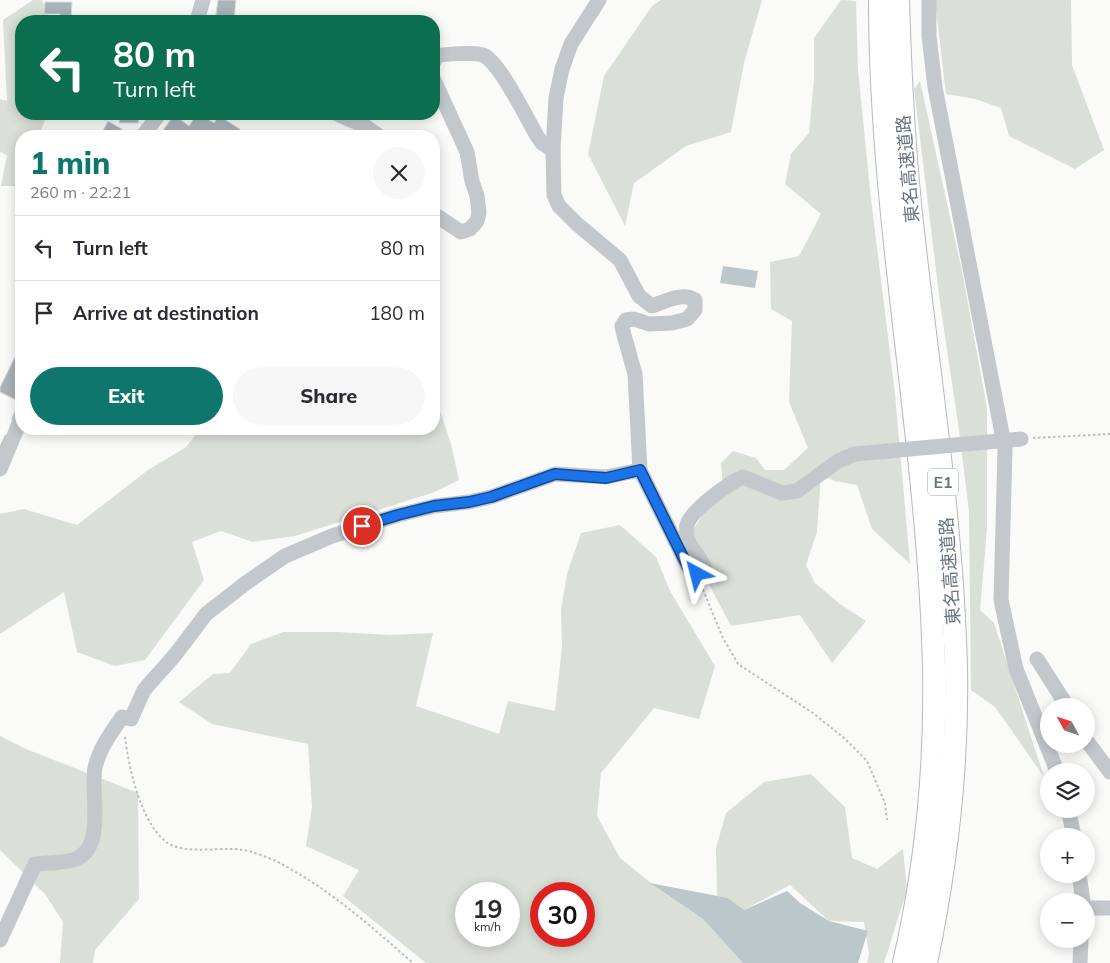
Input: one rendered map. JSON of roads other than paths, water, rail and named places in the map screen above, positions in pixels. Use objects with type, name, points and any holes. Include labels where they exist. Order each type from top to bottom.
[{"type":"highway","name":"東名高速道路","points":[[880,0],[882,99],[888,174],[920,461],[931,590],[934,670],[930,794],[916,904],[904,963]]},
{"type":"highway","name":"東名高速道路","points":[[898,0],[907,166],[947,515],[956,661],[955,734],[948,826],[936,914],[926,963]]},
{"type":"street","points":[[199,15],[203,0]]},
{"type":"street","points":[[599,0],[571,44],[562,69],[556,98],[553,150],[554,195],[559,206],[577,224],[620,260],[640,296],[652,306],[681,296],[689,296],[695,300],[695,310],[687,319],[672,323],[649,324],[634,319],[626,320],[622,326],[635,374],[640,470],[692,572],[697,574],[704,568],[687,539],[687,525],[694,513],[731,482],[743,477],[782,493],[797,491],[838,462],[855,454],[1021,439]]},
{"type":"street","points":[[929,0],[929,36],[936,88],[1005,449],[1001,600],[1016,669],[1055,763]]},
{"type":"street","points":[[440,55],[482,55],[490,61],[501,74],[537,136],[546,146],[553,150]]},
{"type":"street","points":[[440,93],[467,152],[479,213],[477,221],[470,229],[462,232],[440,218]]},
{"type":"street","points":[[351,120],[371,130]]},
{"type":"street","points":[[0,469],[15,433]]},
{"type":"street","points":[[0,940],[35,864],[74,860],[83,854],[92,842],[95,821],[95,768],[105,740],[122,717],[131,719],[144,690],[175,655],[206,614],[246,582],[285,556],[332,536],[398,515],[434,506],[469,502],[491,497],[555,474],[606,478],[640,470]]},
{"type":"street","points":[[1037,659],[1062,698]]},
{"type":"street","points":[[1095,752],[1110,772]]},
{"type":"street","points":[[1095,908],[1110,908]]},
{"type":"street","points":[[1080,963],[1081,948]]},
{"type":"waterway","points":[[13,419],[15,414]]},
{"type":"waterway","points":[[0,449],[6,436]]}]
